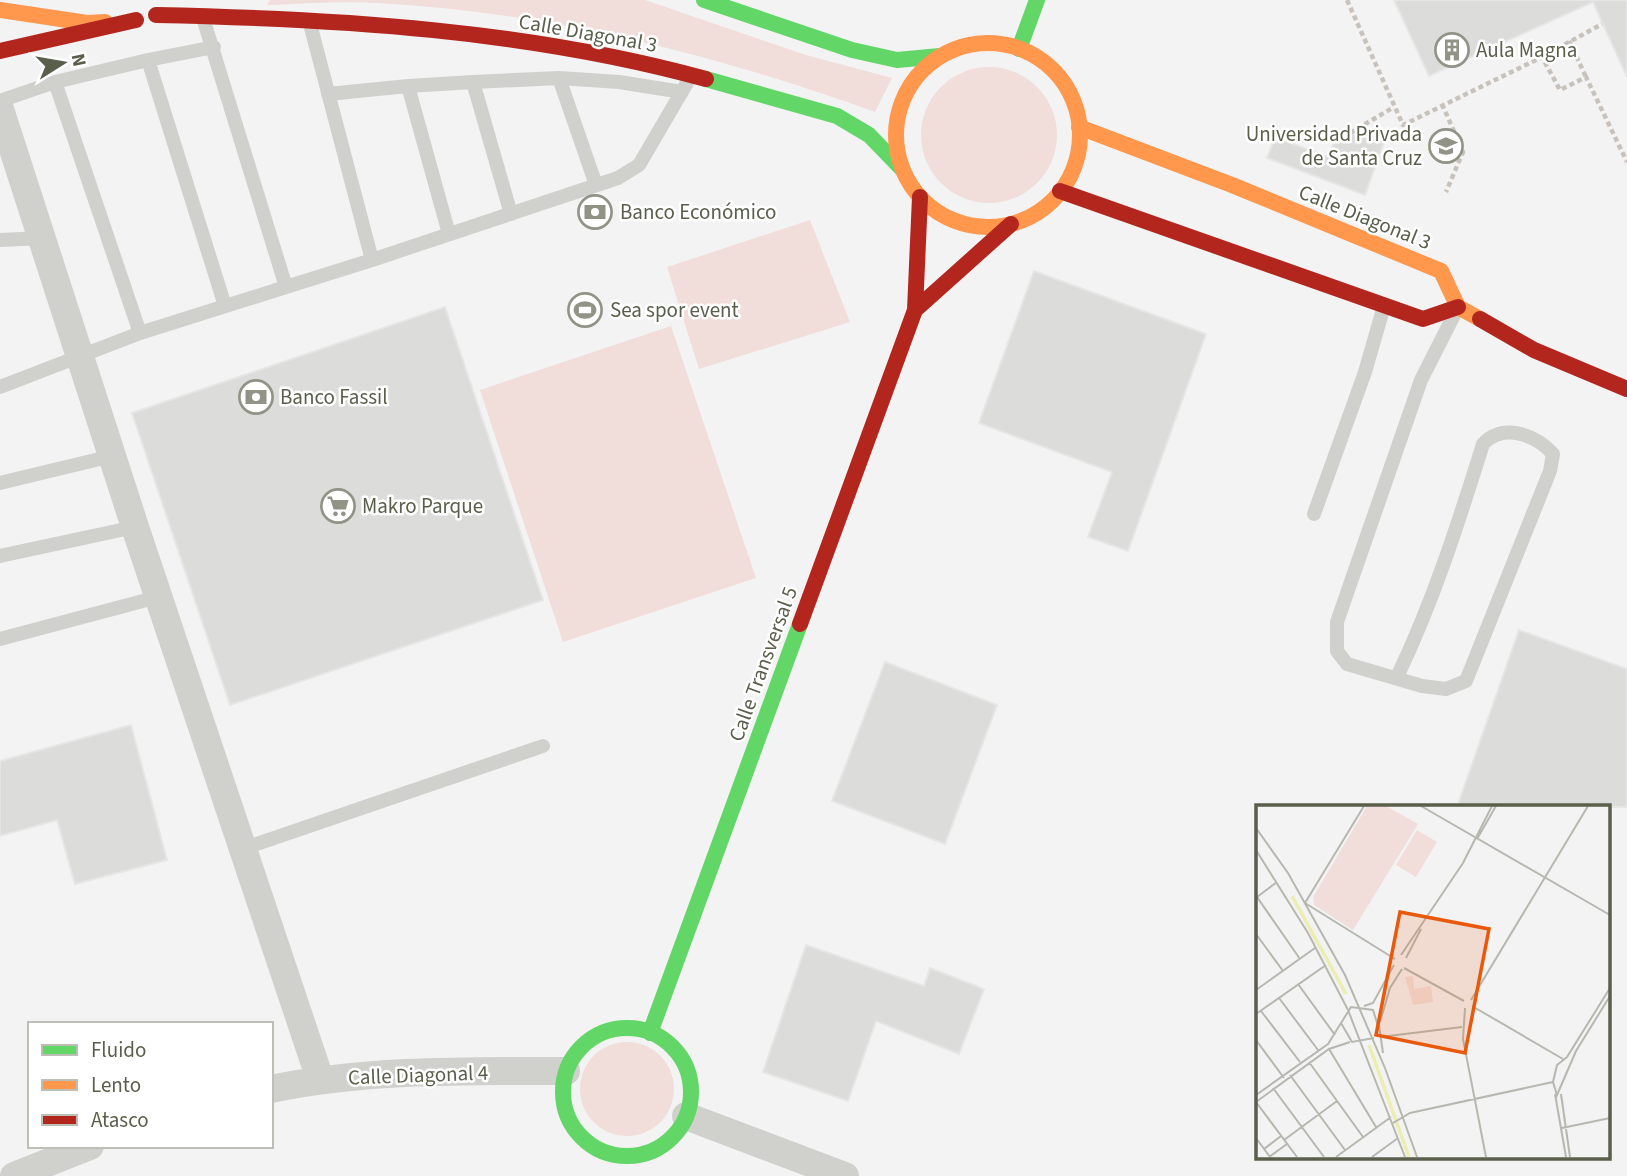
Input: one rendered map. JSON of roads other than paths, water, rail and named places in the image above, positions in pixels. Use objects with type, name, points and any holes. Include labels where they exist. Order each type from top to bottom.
[{"type":"main road","points":[[0,51],[156,15],[198,0]]},
{"type":"main road","points":[[704,0],[852,50],[897,60],[940,56],[971,44],[1003,44],[1019,49],[1049,66],[1069,94],[1079,127],[1076,161],[1060,191],[1038,212],[1011,224],[994,227],[961,223],[932,208],[920,197],[903,170],[896,138],[901,106],[916,78],[940,56]]},
{"type":"main road","points":[[1019,49],[1037,0]]},
{"type":"main road","points":[[0,10],[87,23],[136,20]]},
{"type":"main road","name":"Calle Diagonal 3","points":[[156,15],[309,18],[425,28],[636,60],[837,116],[869,135],[903,170]]},
{"type":"main road","name":"Calle Diagonal 3","points":[[1079,127],[1232,185],[1327,233],[1441,271],[1458,307]]},
{"type":"main road","points":[[1060,191],[1313,272],[1385,305],[1423,318],[1458,307],[1534,350],[1627,389]]},
{"type":"main road","name":"Calle Transversal 5","points":[[650,1032],[915,310],[920,197]]},
{"type":"main road","name":"Calle Transversal 5","points":[[915,310],[1011,224]]},
{"type":"main road","points":[[631,1028],[650,1032],[667,1043],[685,1067],[690,1097],[686,1116],[677,1132],[647,1153],[608,1160],[571,1122],[562,1092],[566,1071],[576,1053],[591,1039],[610,1030],[631,1028]]},
{"type":"street","points":[[0,109],[79,358],[320,1079]]},
{"type":"street","name":"Calle Diagonal 4","points":[[273,1089],[320,1079],[466,1072],[566,1071]]},
{"type":"street","points":[[686,1116],[845,1176]]},
{"type":"street","points":[[14,1176],[85,1148]]},
{"type":"lane","points":[[203,17],[215,47],[286,287]]},
{"type":"lane","points":[[309,18],[372,260]]},
{"type":"lane","points":[[0,101],[55,82],[215,47]]},
{"type":"lane","points":[[148,60],[225,306]]},
{"type":"lane","points":[[0,387],[140,333],[372,260],[618,178],[639,166],[692,74]]},
{"type":"lane","points":[[328,94],[408,86],[559,78],[620,82],[682,92]]},
{"type":"lane","points":[[559,78],[596,185]]},
{"type":"lane","points":[[55,82],[140,333]]},
{"type":"lane","points":[[473,82],[511,214]]},
{"type":"lane","points":[[408,86],[449,234]]},
{"type":"lane","points":[[0,240],[41,238]]},
{"type":"lane","points":[[1314,514],[1365,372],[1385,305]]},
{"type":"lane","points":[[1397,677],[1422,627],[1452,544],[1483,444],[1492,435],[1507,431],[1542,441],[1553,454],[1550,471],[1466,681],[1446,689],[1397,677],[1347,664],[1337,651],[1337,622],[1421,380],[1458,307]]},
{"type":"lane","points":[[0,483],[112,456]]},
{"type":"lane","points":[[0,556],[135,527]]},
{"type":"lane","points":[[0,639],[158,597]]},
{"type":"lane","points":[[242,849],[543,746]]},
{"type":"place","name":"Aula Magna","points":[[1452,50]]},
{"type":"place","name":"Universidad Privada de Santa Cruz","points":[[1446,146]]},
{"type":"place","name":"Banco Económico","points":[[595,212]]},
{"type":"place","name":"Sea spor event","points":[[585,310]]},
{"type":"place","name":"Banco Fassil","points":[[256,397]]},
{"type":"place","name":"Makro Parque","points":[[338,506]]}]
